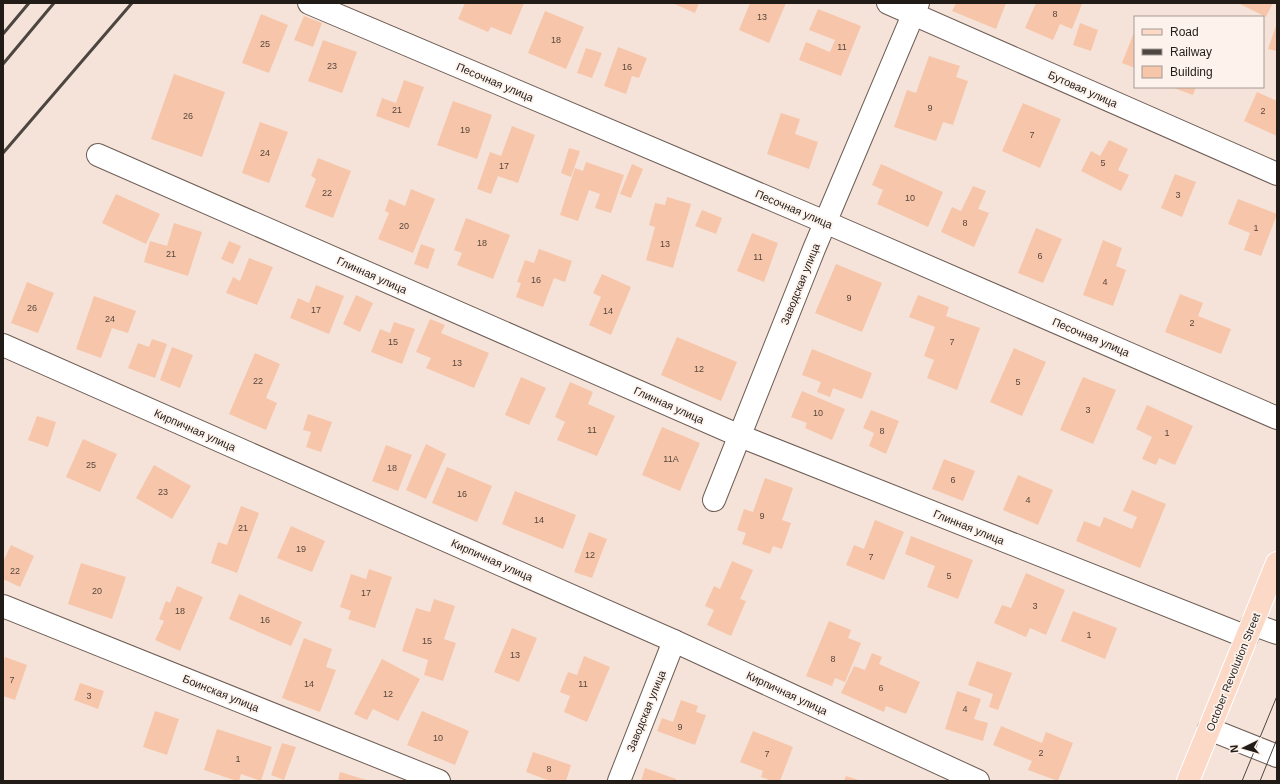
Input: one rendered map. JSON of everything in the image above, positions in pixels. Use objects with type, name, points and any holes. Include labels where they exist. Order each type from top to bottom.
[{"type":"main road","name":"October Revolution Street","points":[[1188,781],[1277,563]]},
{"type":"street","name":"Песочная улица","points":[[309,3],[825,222],[1277,418]]},
{"type":"street","name":"Бутовая улица","points":[[888,3],[916,9],[1277,174]]},
{"type":"street","name":"Заводская улица","points":[[714,500],[825,222],[916,9]]},
{"type":"street","name":"Глинная улица","points":[[98,155],[740,436],[1250,630],[1277,633]]},
{"type":"street","name":"Кирпичная улица","points":[[3,345],[674,641],[978,781]]},
{"type":"street","name":"Боинская улица","points":[[3,606],[439,781]]},
{"type":"street","name":"Заводская улица","points":[[619,781],[674,641]]},
{"type":"street","points":[[1209,729],[1277,756]]},
{"type":"building","points":[[465,3],[524,3],[511,35],[491,27],[488,32],[458,19]]},
{"type":"building","points":[[672,3],[699,3],[695,13]]},
{"type":"building","points":[[750,3],[786,3],[769,43],[739,30]]},
{"type":"building","points":[[956,3],[1006,3],[996,29],[952,11]]},
{"type":"building","points":[[1036,3],[1082,4],[1072,29],[1060,24],[1053,40],[1025,28]]},
{"type":"building","points":[[1238,3],[1273,3],[1266,17]]},
{"type":"building","points":[[818,9],[861,26],[841,76],[799,60],[806,42],[830,52],[835,40],[809,30]]},
{"type":"building","points":[[545,11],[584,27],[566,69],[528,53]]},
{"type":"building","points":[[261,14],[288,25],[269,73],[242,63]]},
{"type":"building","points":[[304,16],[322,23],[313,47],[294,40]]},
{"type":"building","points":[[1080,23],[1098,30],[1091,51],[1073,45]]},
{"type":"building","points":[[1277,23],[1277,51],[1268,49]]},
{"type":"building","points":[[1134,33],[1134,68],[1122,63]]},
{"type":"building","points":[[323,40],[357,52],[342,93],[308,81]]},
{"type":"building","points":[[618,47],[647,58],[639,78],[632,76],[626,94],[604,86]]},
{"type":"building","points":[[586,48],[602,53],[592,78],[577,73]]},
{"type":"building","points":[[929,56],[960,66],[956,77],[968,81],[953,125],[943,122],[936,141],[894,127],[907,90],[916,93]]},
{"type":"building","points":[[174,74],[225,92],[202,157],[151,139]]},
{"type":"building","points":[[404,80],[424,87],[409,128],[376,116],[382,98],[396,103]]},
{"type":"building","points":[[1174,88],[1196,88],[1193,95]]},
{"type":"building","points":[[1257,92],[1277,101],[1277,136],[1244,121]]},
{"type":"building","points":[[453,101],[492,115],[477,159],[437,145]]},
{"type":"building","points":[[1023,103],[1061,119],[1040,168],[1002,151]]},
{"type":"building","points":[[781,113],[800,119],[795,134],[818,142],[809,169],[767,154]]},
{"type":"building","points":[[260,122],[288,132],[269,183],[242,173]]},
{"type":"building","points":[[512,126],[535,135],[518,183],[498,176],[491,194],[477,189],[490,152],[501,156]]},
{"type":"building","points":[[1109,140],[1128,149],[1118,170],[1129,175],[1121,191],[1081,171],[1091,151],[1100,156]]},
{"type":"building","points":[[569,148],[580,151],[571,177],[561,173]]},
{"type":"building","points":[[318,158],[351,171],[333,218],[305,207],[316,179],[311,176]]},
{"type":"building","points":[[586,162],[624,175],[611,213],[595,208],[600,194],[589,190],[578,221],[560,215],[575,168],[583,171]]},
{"type":"building","points":[[632,164],[643,169],[631,198],[620,194]]},
{"type":"building","points":[[881,164],[943,192],[928,227],[877,204],[883,190],[872,185]]},
{"type":"building","points":[[1175,174],[1196,182],[1182,217],[1161,208]]},
{"type":"building","points":[[973,186],[986,191],[978,209],[989,213],[974,247],[941,232],[952,207],[961,211]]},
{"type":"building","points":[[411,189],[435,199],[413,253],[378,239],[389,213],[385,211],[389,199],[405,206]]},
{"type":"building","points":[[116,194],[160,214],[146,244],[102,223]]},
{"type":"building","points":[[667,197],[691,204],[673,268],[646,260],[655,227],[649,225],[655,203],[665,205]]},
{"type":"building","points":[[1238,199],[1277,214],[1261,256],[1244,250],[1250,233],[1228,224]]},
{"type":"building","points":[[702,210],[722,218],[716,234],[695,226]]},
{"type":"building","points":[[466,218],[510,235],[493,279],[457,265],[462,253],[454,250]]},
{"type":"building","points":[[174,223],[202,232],[188,276],[144,262],[150,241],[167,246]]},
{"type":"building","points":[[1036,228],[1062,239],[1043,283],[1018,273]]},
{"type":"building","points":[[752,233],[778,243],[764,282],[737,271]]},
{"type":"building","points":[[1103,240],[1122,248],[1116,266],[1126,270],[1113,306],[1083,295]]},
{"type":"building","points":[[229,241],[241,246],[233,264],[221,259]]},
{"type":"building","points":[[421,244],[435,249],[428,269],[414,264]]},
{"type":"building","points":[[539,249],[572,261],[565,282],[554,278],[543,307],[516,297],[521,283],[517,282],[525,260],[534,263]]},
{"type":"building","points":[[249,258],[273,267],[257,305],[226,293],[233,277],[240,281]]},
{"type":"building","points":[[836,264],[882,283],[862,332],[815,313]]},
{"type":"building","points":[[602,274],[631,287],[611,335],[589,325],[601,297],[593,293]]},
{"type":"building","points":[[27,282],[54,293],[38,333],[11,323]]},
{"type":"building","points":[[316,285],[344,296],[329,334],[290,318],[298,298],[309,303]]},
{"type":"building","points":[[1180,294],[1203,303],[1198,316],[1231,329],[1221,354],[1165,332]]},
{"type":"building","points":[[356,295],[373,303],[360,332],[343,324]]},
{"type":"building","points":[[918,295],[949,307],[946,316],[980,328],[957,390],[927,378],[934,360],[924,356],[935,327],[909,317]]},
{"type":"building","points":[[94,296],[136,311],[128,333],[112,328],[101,358],[76,349]]},
{"type":"building","points":[[430,319],[445,325],[441,333],[489,353],[474,388],[426,368],[431,358],[416,352]]},
{"type":"building","points":[[394,322],[415,329],[402,364],[371,352],[380,329],[390,333]]},
{"type":"building","points":[[677,337],[737,362],[721,401],[661,375]]},
{"type":"building","points":[[152,339],[167,344],[155,378],[128,368],[138,343],[149,347]]},
{"type":"building","points":[[172,347],[193,355],[180,388],[160,380]]},
{"type":"building","points":[[1014,348],[1046,362],[1022,416],[990,402]]},
{"type":"building","points":[[812,349],[872,373],[862,399],[833,388],[830,397],[817,392],[821,382],[802,375]]},
{"type":"building","points":[[255,353],[280,364],[266,398],[277,403],[266,430],[229,414]]},
{"type":"building","points":[[521,377],[546,388],[529,425],[505,415]]},
{"type":"building","points":[[1083,377],[1116,390],[1093,444],[1060,430]]},
{"type":"building","points":[[570,382],[593,392],[588,404],[615,416],[597,456],[557,440],[565,422],[555,417]]},
{"type":"building","points":[[802,391],[845,409],[832,440],[805,428],[807,423],[791,417]]},
{"type":"building","points":[[1147,405],[1193,426],[1175,465],[1159,458],[1156,465],[1142,459],[1152,437],[1136,429]]},
{"type":"building","points":[[871,410],[899,421],[886,454],[869,446],[874,433],[863,428]]},
{"type":"building","points":[[308,414],[332,422],[321,452],[306,447],[311,432],[303,430]]},
{"type":"building","points":[[37,416],[56,422],[48,447],[28,440]]},
{"type":"building","points":[[662,427],[700,443],[680,491],[642,475]]},
{"type":"building","points":[[83,439],[117,454],[100,492],[66,477]]},
{"type":"building","points":[[426,444],[446,454],[426,499],[406,490]]},
{"type":"building","points":[[386,445],[412,455],[398,491],[372,481]]},
{"type":"building","points":[[944,459],[975,471],[963,501],[932,489]]},
{"type":"building","points":[[154,465],[191,486],[172,519],[136,498]]},
{"type":"building","points":[[447,467],[492,486],[477,522],[432,503]]},
{"type":"building","points":[[1018,475],[1053,490],[1038,525],[1003,510]]},
{"type":"building","points":[[765,478],[793,488],[782,520],[791,523],[782,549],[773,546],[770,554],[742,544],[746,533],[737,530],[744,509],[753,512]]},
{"type":"building","points":[[1132,490],[1166,504],[1140,568],[1076,541],[1084,521],[1100,527],[1104,517],[1132,529],[1137,517],[1123,511]]},
{"type":"building","points":[[515,491],[576,515],[563,549],[502,524]]},
{"type":"building","points":[[241,506],[259,513],[237,573],[211,563],[218,542],[227,545]]},
{"type":"building","points":[[875,520],[904,532],[884,580],[846,565],[854,545],[864,549]]},
{"type":"building","points":[[291,526],[325,541],[312,572],[277,558]]},
{"type":"building","points":[[589,532],[607,539],[592,578],[574,572]]},
{"type":"building","points":[[911,536],[973,560],[958,599],[927,587],[935,566],[905,554]]},
{"type":"building","points":[[11,545],[34,556],[20,587],[3,579],[3,562]]},
{"type":"building","points":[[732,561],[753,570],[740,599],[746,601],[731,636],[707,625],[714,610],[705,606],[714,586],[720,589]]},
{"type":"building","points":[[81,563],[126,577],[112,619],[68,604]]},
{"type":"building","points":[[369,569],[392,577],[375,628],[348,619],[351,611],[340,607],[351,574],[366,579]]},
{"type":"building","points":[[1026,573],[1065,590],[1046,635],[1030,628],[1026,637],[994,623],[1002,605],[1011,608]]},
{"type":"building","points":[[177,586],[203,597],[180,651],[155,640],[164,621],[159,619],[166,601],[170,603]]},
{"type":"building","points":[[239,594],[302,622],[291,646],[229,619]]},
{"type":"building","points":[[434,599],[455,606],[444,639],[456,643],[443,681],[424,675],[428,660],[402,651],[416,608],[430,612]]},
{"type":"building","points":[[1073,611],[1117,628],[1105,659],[1061,641]]},
{"type":"building","points":[[829,621],[851,630],[848,638],[861,643],[845,682],[835,678],[832,686],[806,676]]},
{"type":"building","points":[[512,628],[537,638],[519,682],[494,672]]},
{"type":"building","points":[[304,638],[332,649],[326,667],[336,670],[320,712],[282,698]]},
{"type":"building","points":[[872,653],[882,657],[879,664],[920,682],[906,714],[886,706],[884,712],[841,693],[854,666],[865,670]]},
{"type":"building","points":[[584,656],[610,667],[587,722],[564,712],[570,696],[560,692],[568,672],[577,675]]},
{"type":"building","points":[[5,657],[27,665],[15,700],[3,696],[3,664]]},
{"type":"building","points":[[382,659],[420,679],[398,721],[373,709],[367,720],[354,714]]},
{"type":"building","points":[[977,661],[1012,673],[998,710],[989,707],[993,694],[968,685]]},
{"type":"building","points":[[80,683],[104,691],[98,709],[74,700]]},
{"type":"building","points":[[957,691],[981,699],[974,719],[988,723],[983,741],[945,729]]},
{"type":"building","points":[[681,700],[698,706],[696,712],[706,715],[695,745],[657,731],[662,718],[673,722]]},
{"type":"building","points":[[155,711],[179,719],[167,755],[143,747]]},
{"type":"building","points":[[422,711],[469,731],[455,765],[407,745]]},
{"type":"building","points":[[1001,726],[1042,743],[1046,732],[1073,743],[1058,781],[1028,770],[1032,761],[993,745]]},
{"type":"building","points":[[217,729],[272,747],[261,781],[241,774],[239,781],[237,781],[204,770]]},
{"type":"building","points":[[753,731],[793,747],[780,781],[772,781],[761,777],[763,771],[740,762]]},
{"type":"building","points":[[282,743],[296,747],[284,780],[271,775]]},
{"type":"building","points":[[533,752],[571,765],[566,781],[550,781],[526,772]]},
{"type":"building","points":[[645,768],[676,779],[676,781],[641,781]]},
{"type":"building","points":[[340,772],[370,781],[338,781]]},
{"type":"building","points":[[846,776],[862,781],[844,781]]},
{"type":"tram line","points":[[1242,781],[1277,696]]},
{"type":"tram line","points":[[1260,781],[1277,739]]},
{"type":"railway","points":[[3,34],[29,3]]},
{"type":"railway","points":[[3,64],[54,3]]},
{"type":"railway","points":[[3,153],[132,3]]}]
